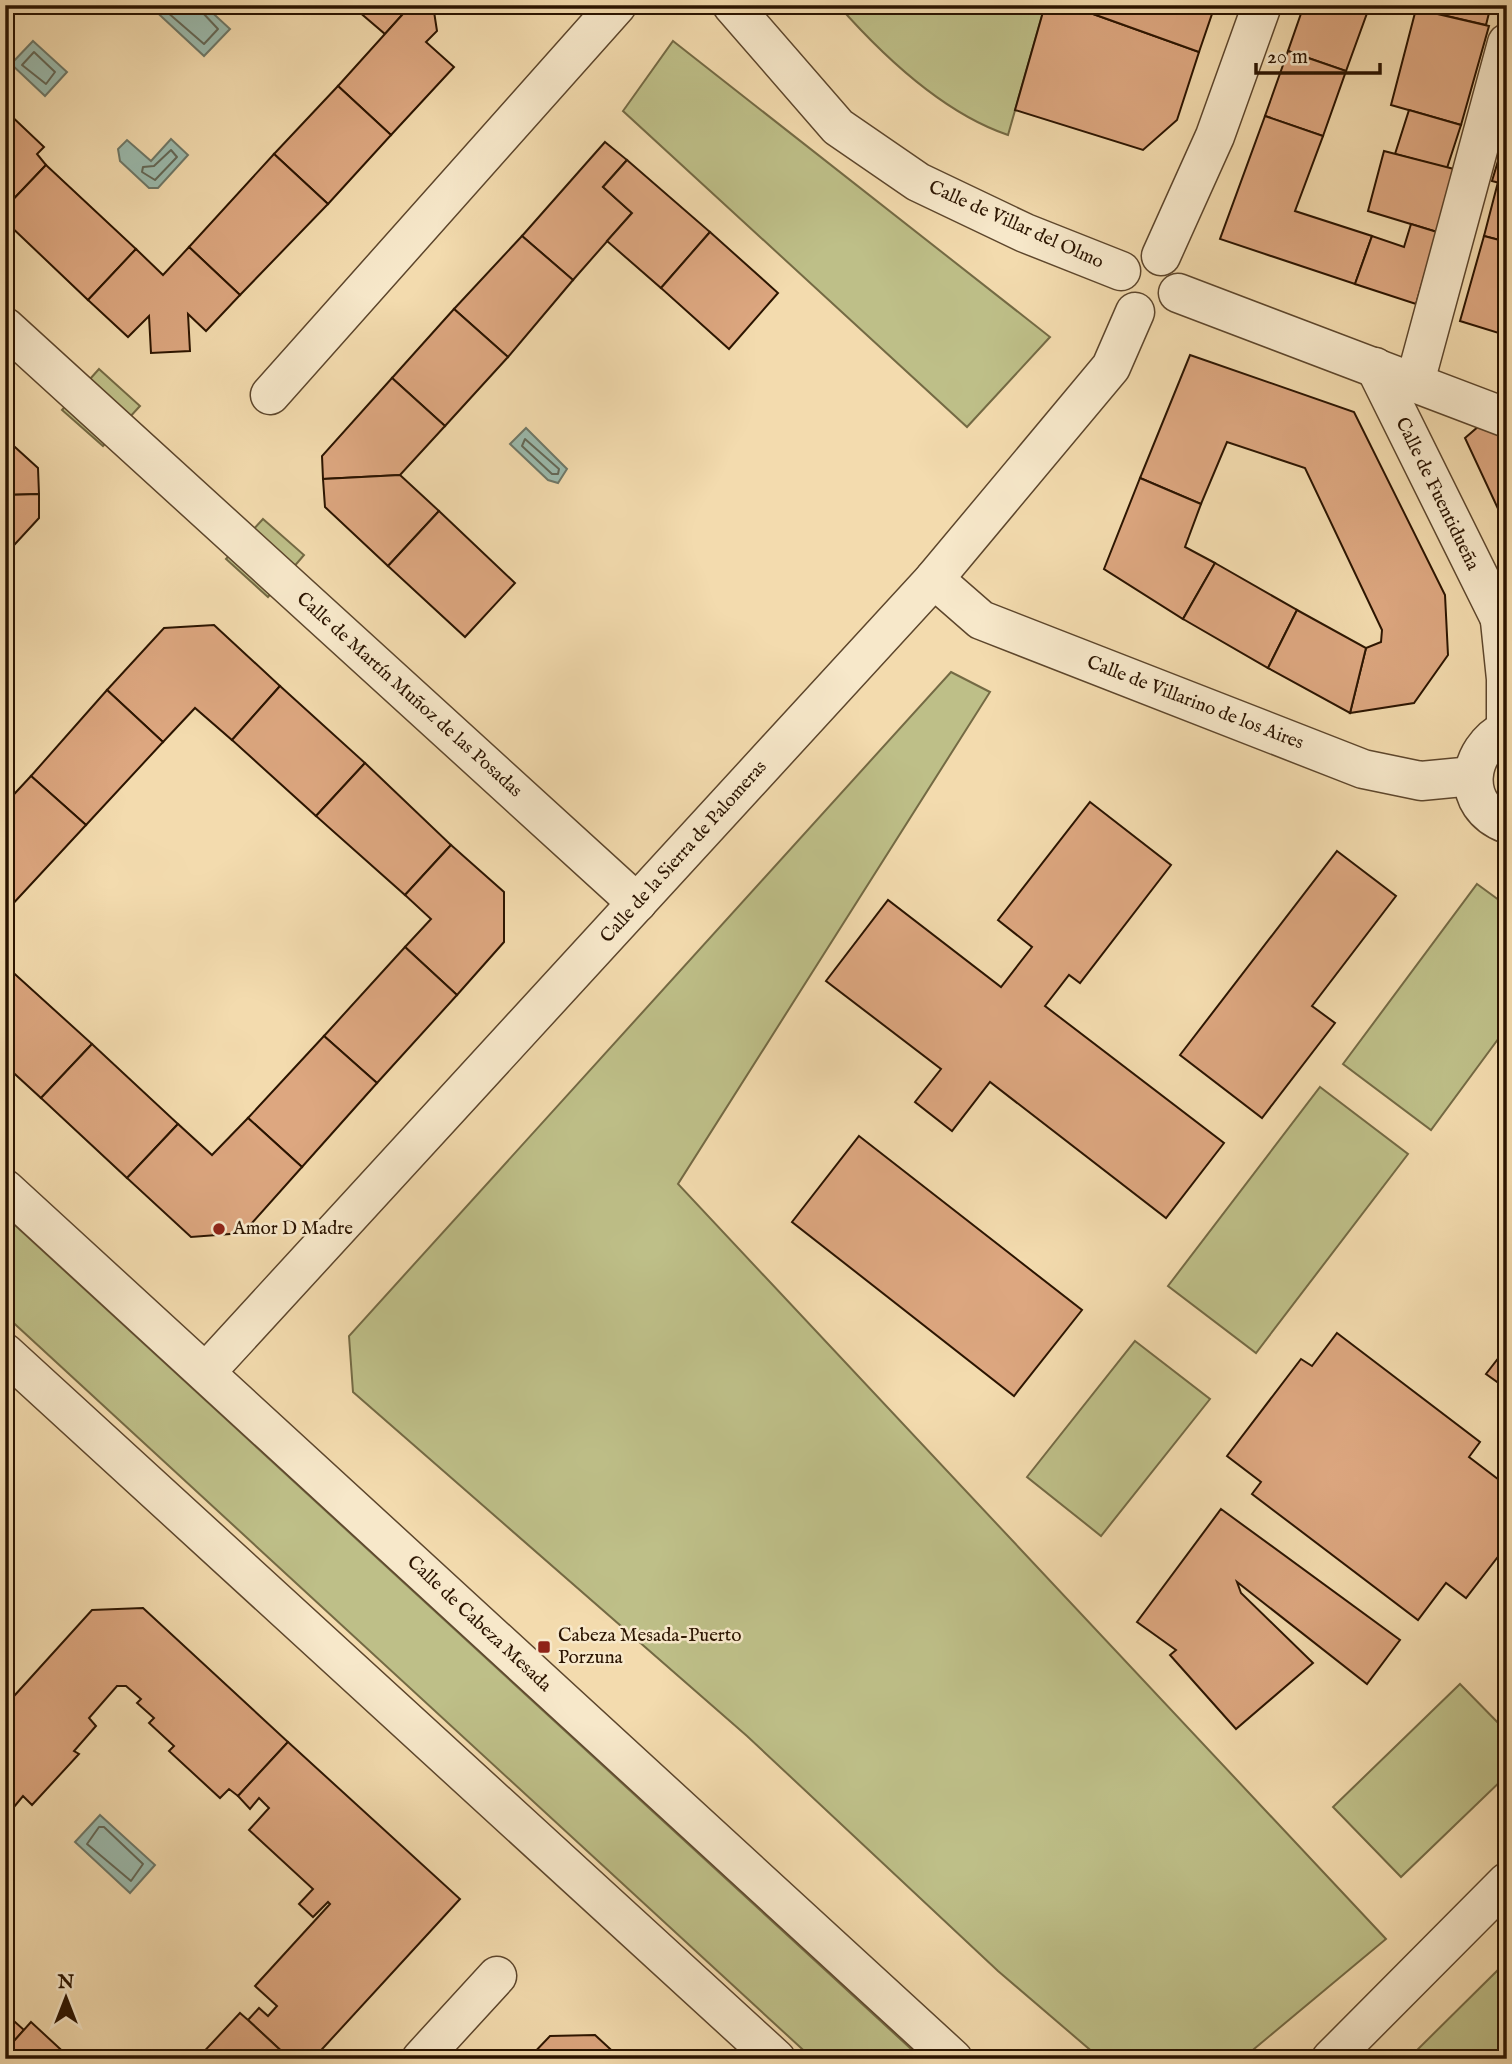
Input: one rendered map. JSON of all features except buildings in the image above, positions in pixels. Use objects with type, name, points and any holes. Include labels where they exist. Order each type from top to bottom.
[{"type":"street","points":[[270,395],[617,5]]},
{"type":"street","name":"Calle de Villar del Olmo","points":[[732,5],[838,127],[906,174],[1025,233],[1121,271]]},
{"type":"street","points":[[1161,256],[1215,136],[1262,5]]},
{"type":"street","points":[[1415,382],[1507,43]]},
{"type":"street","points":[[1147,253],[1161,256],[1173,266],[1179,282],[1178,293],[1168,309],[1151,316],[1135,312],[1124,303],[1118,286],[1121,271],[1132,258],[1147,253]]},
{"type":"street","points":[[1178,293],[1507,418]]},
{"type":"street","name":"Calle de la Sierra de Palomeras","points":[[206,1373],[934,579],[1111,367],[1135,312]]},
{"type":"street","name":"Calle de Martín Muñoz de las Posadas","points":[[5,327],[638,903]]},
{"type":"street","name":"Calle de Fuentidueña","points":[[1375,367],[1503,627],[1507,679],[1506,729]]},
{"type":"street","name":"Calle de Villarino de los Aires","points":[[934,579],[981,620],[1363,769],[1421,780],[1473,776]]},
{"type":"street","points":[[1506,729],[1482,747],[1473,776],[1476,794],[1484,809],[1507,824]]},
{"type":"street","name":"Calle de Cabeza Mesada","points":[[5,1189],[953,2059]]},
{"type":"street","points":[[5,1353],[776,2059]]},
{"type":"street","points":[[1331,2059],[1507,1882]]},
{"type":"street","points":[[421,2059],[497,1976]]},
{"type":"green space","points":[[838,5],[1045,5],[1008,135],[960,113],[938,98],[894,63]]},
{"type":"green space","points":[[673,41],[1050,337],[967,427],[623,111]]},
{"type":"green space","points":[[99,369],[140,406],[103,446],[62,410]]},
{"type":"green space","points":[[263,519],[304,555],[268,597],[226,559]]},
{"type":"green space","points":[[951,672],[990,692],[678,1184],[1386,1939],[1242,2059],[1117,2059],[1095,2054],[998,1971],[747,1736],[353,1392],[349,1336]]},
{"type":"green space","points":[[1477,884],[1507,906],[1507,1027],[1431,1130],[1343,1064]]},
{"type":"green space","points":[[1320,1087],[1408,1154],[1256,1353],[1168,1286]]},
{"type":"green space","points":[[5,1216],[922,2059],[813,2059],[5,1315]]},
{"type":"green space","points":[[1135,1341],[1210,1399],[1101,1536],[1027,1477]]},
{"type":"green space","points":[[1460,1684],[1507,1732],[1507,1775],[1401,1877],[1333,1807]]},
{"type":"green space","points":[[1507,1961],[1507,2059],[1409,2059],[1410,2057]]},
{"type":"water","points":[[149,5],[204,5],[230,29],[204,56]]},
{"type":"water","points":[[33,41],[67,72],[45,96],[11,64]]},
{"type":"water","points":[[171,139],[188,155],[158,188],[149,188],[120,161],[118,149],[127,140],[151,161]]},
{"type":"water","points":[[526,428],[567,469],[558,483],[548,480],[510,444]]},
{"type":"water","points":[[100,1815],[155,1865],[130,1893],[75,1842]]},
{"type":"place","name":"Amor D Madre","points":[[219,1229]]},
{"type":"place","name":"Cabeza Mesada-Puerto Porzuna","points":[[544,1647]]}]
